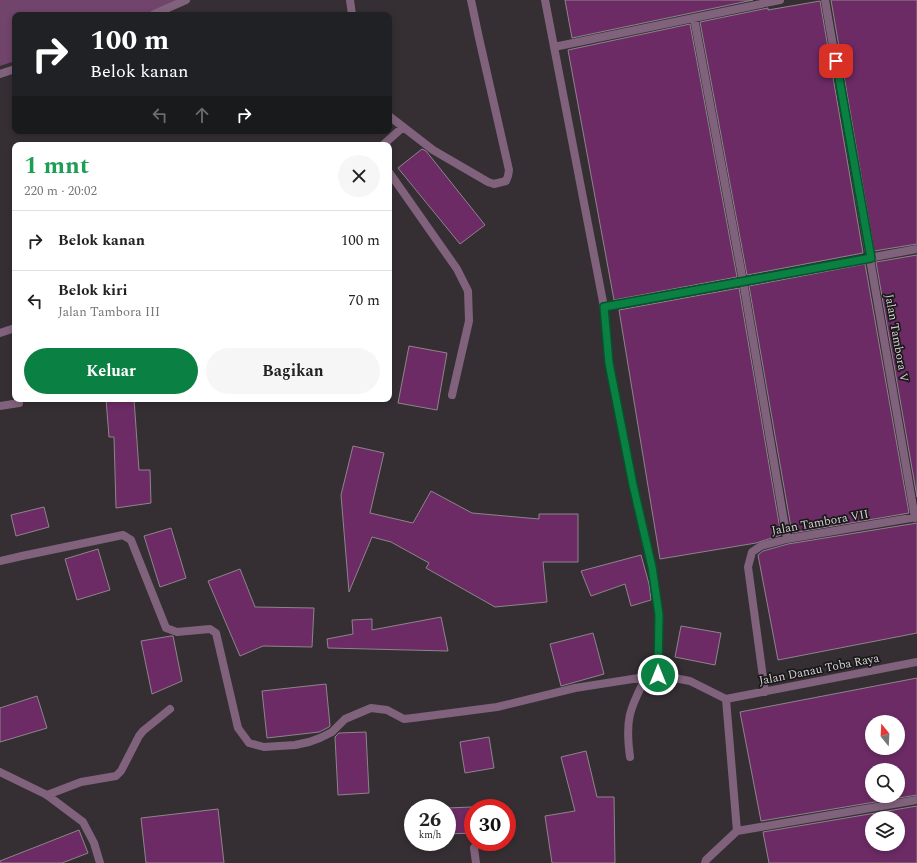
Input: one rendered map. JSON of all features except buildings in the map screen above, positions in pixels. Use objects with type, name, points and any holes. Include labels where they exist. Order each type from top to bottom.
[{"type":"street","points":[[159,12],[186,0]]},
{"type":"street","points":[[350,0],[352,12]]},
{"type":"street","points":[[392,118],[433,150],[488,182],[494,184],[506,181],[509,170],[478,38],[471,0]]},
{"type":"street","points":[[545,0],[604,307],[609,363],[633,485],[652,567],[659,615],[658,675]]},
{"type":"street","points":[[554,47],[780,0]]},
{"type":"street","name":"Jalan Tambora V","points":[[825,0],[916,518]]},
{"type":"street","points":[[694,18],[743,281],[787,539]]},
{"type":"street","points":[[0,74],[12,70]]},
{"type":"street","points":[[386,142],[403,127]]},
{"type":"street","points":[[392,176],[457,269],[468,291],[468,321],[452,395]]},
{"type":"street","points":[[604,307],[917,249]]},
{"type":"street","points":[[0,333],[12,329]]},
{"type":"street","points":[[0,406],[19,403]]},
{"type":"street","name":"Jalan Tambora VII","points":[[765,692],[748,567],[752,552],[761,546],[787,539],[916,518]]},
{"type":"street","points":[[0,561],[123,535],[131,540],[166,628],[177,632],[210,630],[216,633],[238,728],[249,743],[264,747],[295,745],[320,738],[332,732],[345,719],[371,708],[387,710],[404,719],[496,707],[575,688],[658,675],[690,680],[726,699],[737,831]]},
{"type":"street","name":"Jalan Danau Toba Raya","points":[[726,699],[917,662]]},
{"type":"street","points":[[630,757],[628,738],[629,714],[634,700],[646,677]]},
{"type":"street","points":[[47,795],[81,782],[116,776],[121,771],[139,736],[170,709]]},
{"type":"street","points":[[0,772],[47,795],[83,822],[94,843],[100,863]]},
{"type":"street","points":[[705,863],[706,860],[737,831],[917,800]]},
{"type":"street","points":[[474,851],[476,863]]},
{"type":"shaded area","points":[[0,0],[181,0],[148,12],[12,12],[12,62],[0,66]]},
{"type":"route","points":[[658,675],[659,615],[652,567],[633,485],[609,363],[604,307],[871,258],[836,61]]}]
